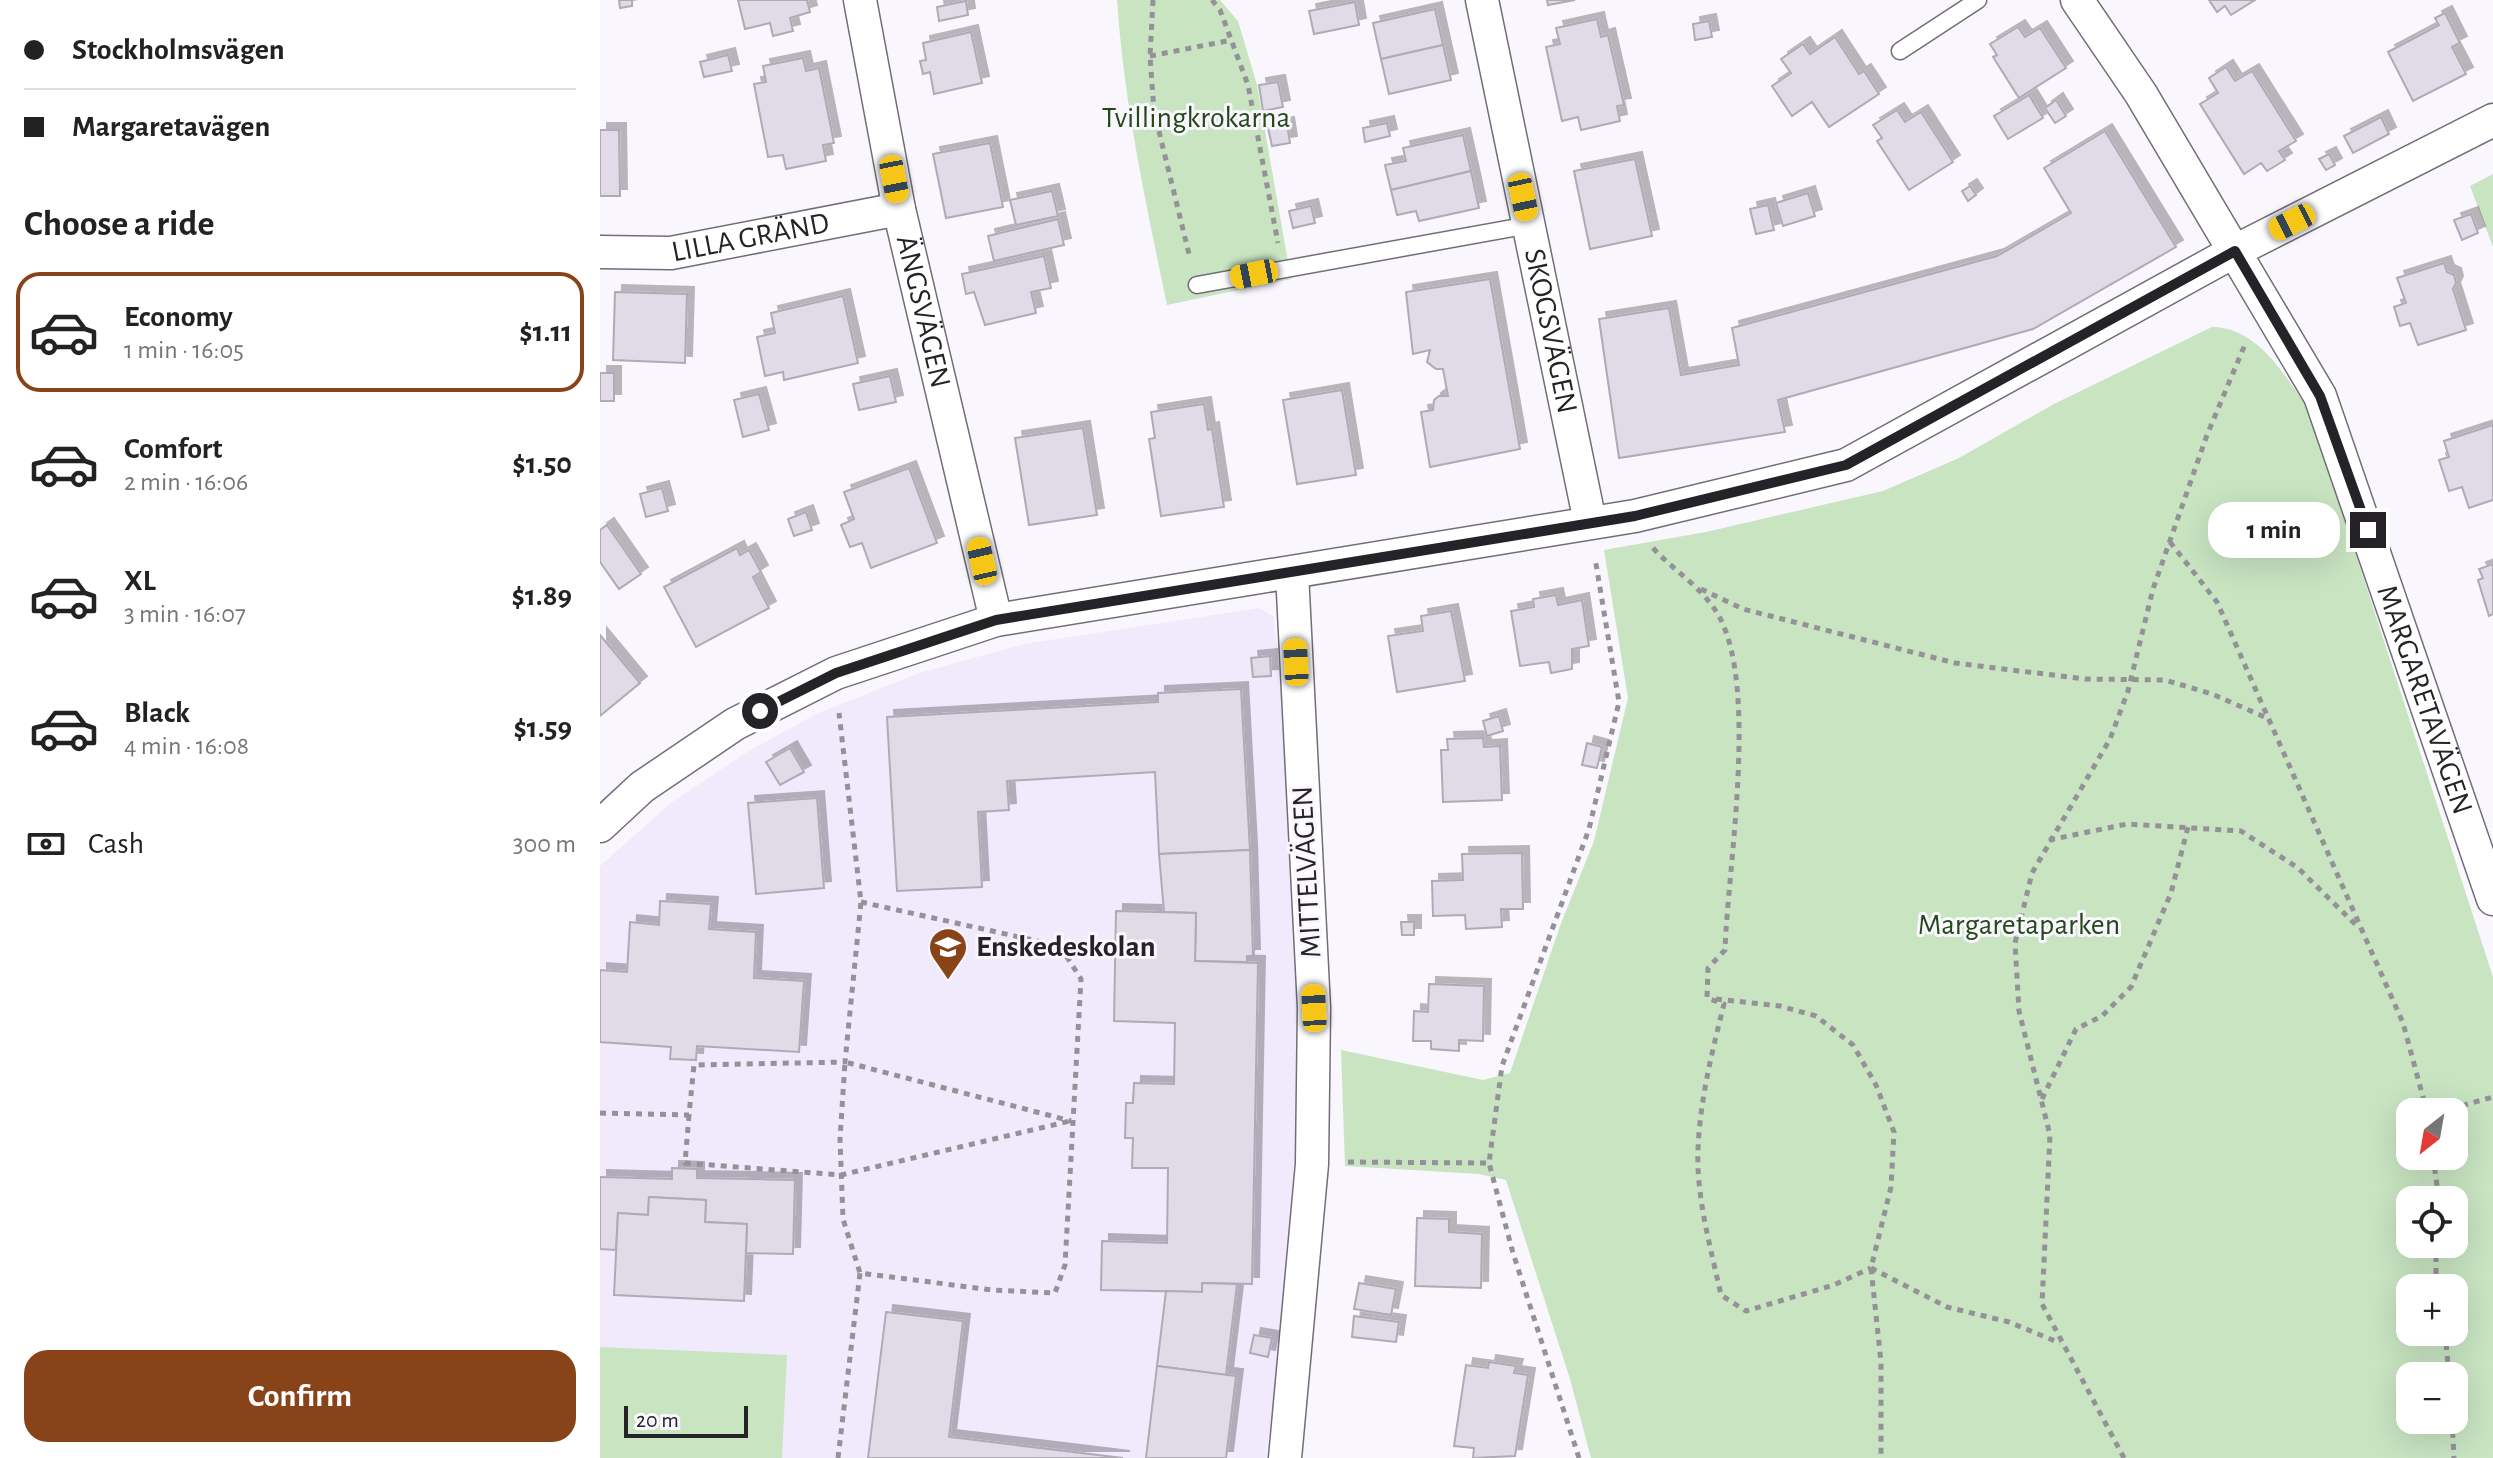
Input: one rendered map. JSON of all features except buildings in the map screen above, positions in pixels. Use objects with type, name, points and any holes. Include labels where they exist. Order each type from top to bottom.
[{"type":"street","name":"ÄNGSVÄGEN","points":[[860,0],[899,209],[996,620]]},
{"type":"street","name":"SKOGSVÄGEN","points":[[1482,0],[1590,522]]},
{"type":"street","name":"MARGARETAVÄGEN","points":[[2077,0],[2141,94],[2320,396],[2493,899]]},
{"type":"street","points":[[600,826],[642,787],[735,724],[836,673],[996,620],[1635,516],[1846,465],[2235,251],[2493,120]]},
{"type":"street","name":"LILLA GRÄND","points":[[600,252],[671,253],[899,209]]},
{"type":"street","name":"MITTELVÄGEN","points":[[1285,1458],[1312,1164],[1314,1008],[1292,573]]},
{"type":"lane","points":[[1900,51],[1978,0]]},
{"type":"lane","points":[[1197,285],[1529,225]]},
{"type":"path","points":[[1153,0],[1150,56],[1154,111],[1197,285]]},
{"type":"path","points":[[1212,0],[1220,10],[1248,85],[1283,268]]},
{"type":"path","points":[[1150,56],[1232,40]]},
{"type":"path","points":[[2124,1458],[2042,1304],[2050,1135],[2019,1011],[2015,943],[2032,873],[2110,739],[2131,682],[2153,589],[2207,435],[2264,299]]},
{"type":"path","points":[[1635,516],[1654,550],[1700,589],[1743,609],[1955,663],[2131,682],[2165,680],[2212,694],[2267,718]]},
{"type":"path","points":[[1579,1458],[1513,1253],[1489,1163],[1502,1066],[1589,829],[1619,702],[1590,522]]},
{"type":"path","points":[[2170,542],[2217,602],[2403,1023],[2423,1098]]},
{"type":"path","points":[[1700,589],[1721,620],[1730,650],[1740,725],[1725,950],[1708,968],[1707,998]]},
{"type":"path","points":[[838,698],[861,902],[840,1139],[843,1219],[860,1273],[838,1458]]},
{"type":"path","points":[[2048,841],[2127,824],[2241,831],[2298,868],[2362,930]]},
{"type":"path","points":[[2042,1100],[2076,1029],[2102,1016],[2131,987],[2171,893],[2188,827]]},
{"type":"path","points":[[860,1273],[992,1290],[1055,1293],[1065,1265],[1081,979],[1060,946],[861,902]]},
{"type":"path","points":[[1707,998],[1780,1006],[1816,1016],[1853,1045],[1876,1085],[1894,1132],[1891,1187],[1871,1268],[1881,1362],[1881,1458]]},
{"type":"path","points":[[1707,998],[1724,1004],[1707,1069],[1698,1152],[1707,1232],[1721,1295],[1746,1311],[1834,1285],[1871,1268]]},
{"type":"path","points":[[845,1062],[1071,1121],[841,1175],[685,1163],[694,1065],[845,1062]]},
{"type":"path","points":[[2468,1104],[2493,1097]]},
{"type":"path","points":[[600,1113],[689,1115]]},
{"type":"path","points":[[1394,1162],[1489,1163]]},
{"type":"path","points":[[1871,1268],[1947,1307],[2009,1322],[2061,1343]]},
{"type":"path","points":[[2453,1434],[2454,1458]]},
{"type":"shaded area","name":"Enskedeskolan","points":[[1259,608],[1274,616],[1291,814],[1300,1097],[1288,1271],[1266,1458],[600,1458],[600,866],[672,802],[747,752],[818,713],[919,673],[1024,644]]},
{"type":"green space","name":"Tvillingkrokarna","points":[[1117,0],[1220,0],[1238,21],[1257,85],[1291,279],[1167,305],[1130,116]]},
{"type":"green space","points":[[2493,174],[2493,247],[2470,186]]},
{"type":"green space","name":"Margaretaparken","points":[[2212,327],[2228,329],[2257,344],[2280,369],[2309,410],[2493,977],[2493,1458],[1591,1458],[1570,1379],[1506,1180],[1479,1174],[1345,1166],[1341,1050],[1483,1080],[1510,1073],[1560,926],[1594,841],[1628,698],[1604,550],[1706,532],[1883,491],[1959,458],[2054,404]]},
{"type":"green space","points":[[600,1347],[787,1355],[782,1458],[600,1458]]},
{"type":"place","name":"Enskedeskolan","points":[[948,981]]},
{"type":"route","points":[[760,711],[836,673],[996,620],[1635,516],[1846,465],[2235,251],[2320,396],[2368,530]]}]
